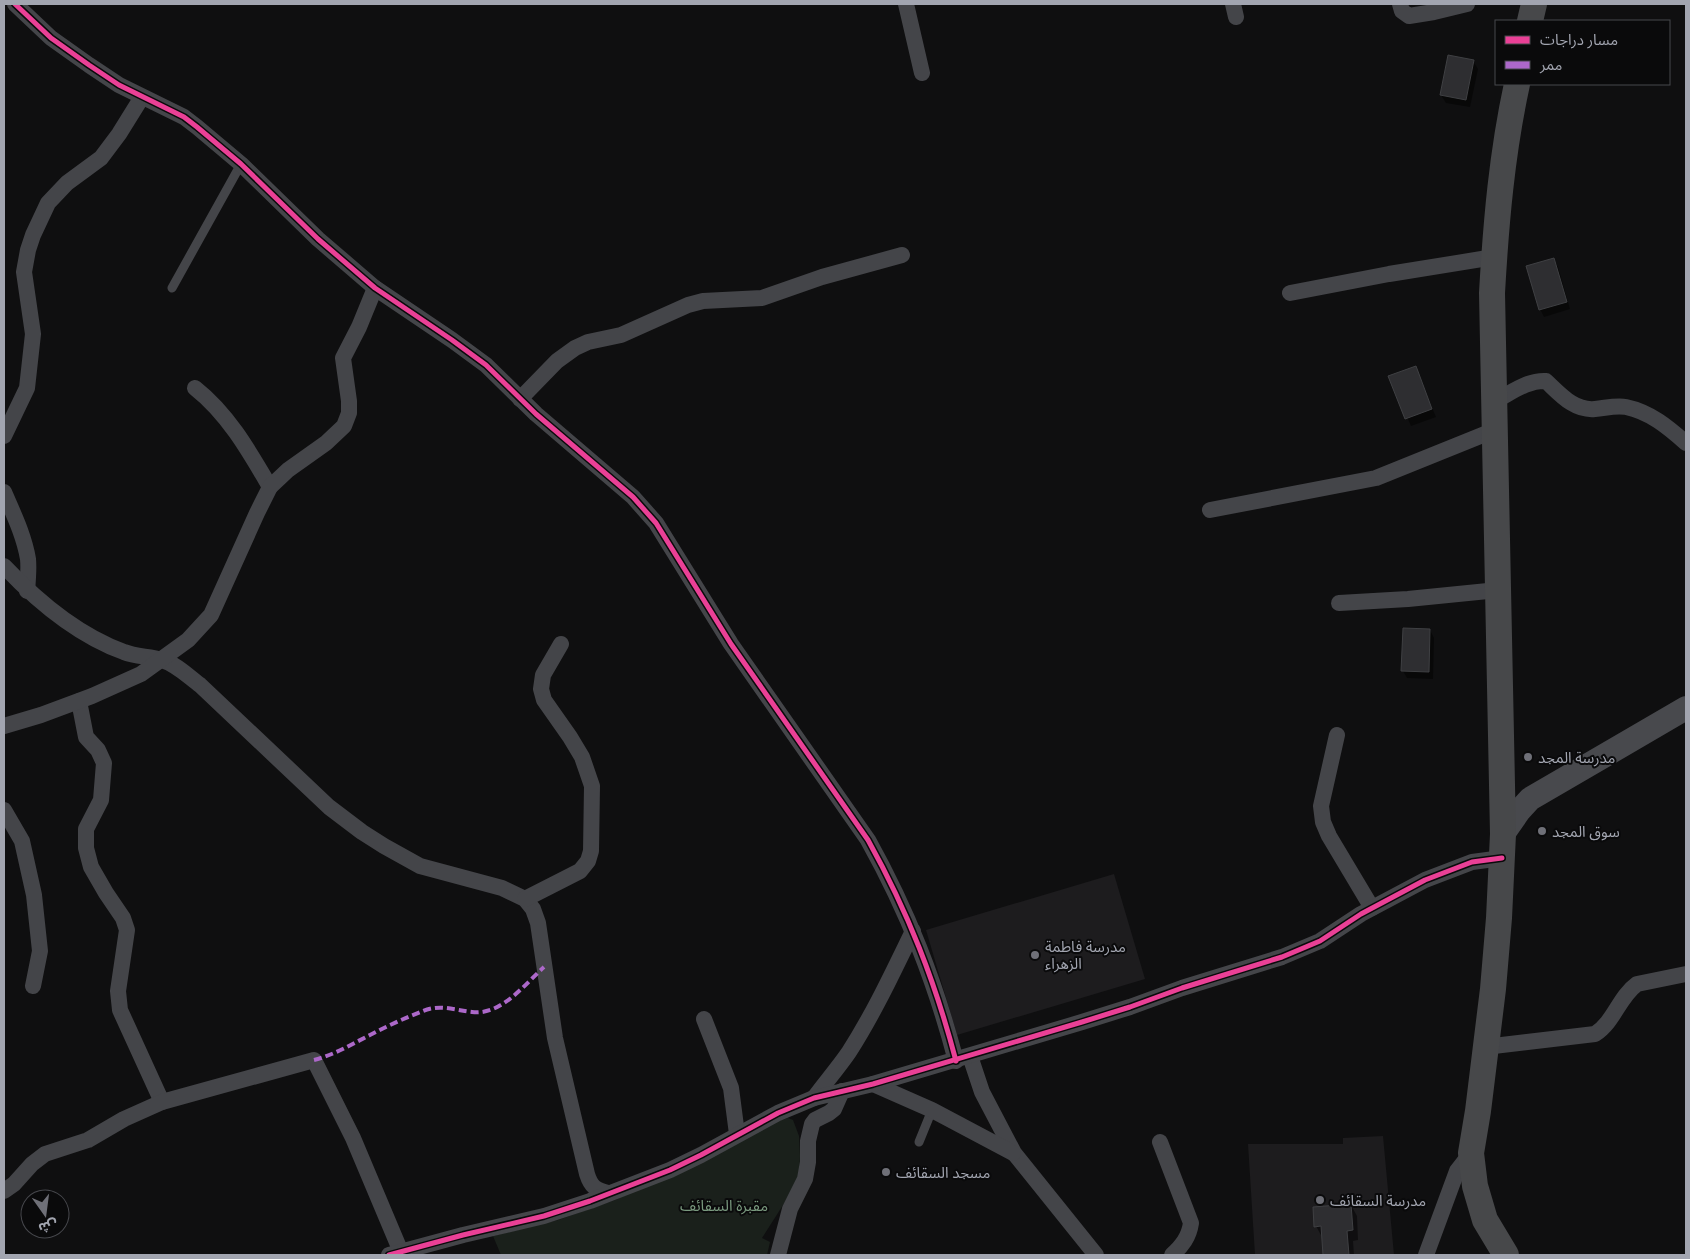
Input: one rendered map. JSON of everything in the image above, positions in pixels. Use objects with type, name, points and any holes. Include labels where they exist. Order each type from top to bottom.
[{"type":"main road","points":[[1530,20],[1534,4]]},
{"type":"main road","points":[[1506,1255],[1485,1220],[1479,1203],[1471,1153],[1493,989],[1498,936],[1502,846],[1492,310],[1497,211],[1505,150],[1517,85]]},
{"type":"street","points":[[14,4],[51,38],[89,65],[142,97],[184,117],[198,127],[241,164],[318,239],[375,288],[452,340],[486,366],[536,414],[633,497],[656,523],[731,644],[868,840],[887,873],[913,931],[962,1059],[982,1092],[1014,1154],[1096,1255]]},
{"type":"street","points":[[906,4],[922,73]]},
{"type":"street","points":[[1400,4],[1402,12],[1409,16],[1467,4]]},
{"type":"street","points":[[4,436],[27,388],[28,381],[34,334],[24,272],[32,235],[48,203],[67,183],[101,158],[119,134],[142,97]]},
{"type":"street","points":[[520,399],[557,361],[575,348],[588,342],[621,335],[688,305],[703,301],[762,298],[822,277],[902,255]]},
{"type":"street","points":[[1290,293],[1389,274],[1494,257]]},
{"type":"street","points":[[4,726],[79,701],[141,674],[188,640],[210,615],[270,487],[288,470],[326,443],[344,426],[349,413],[349,401],[343,358],[359,327],[375,288]]},
{"type":"street","points":[[1495,401],[1529,383],[1546,381],[1575,406],[1592,409],[1628,407],[1662,422],[1686,443]]},
{"type":"street","points":[[195,388],[222,413],[254,459],[270,487]]},
{"type":"street","points":[[1210,510],[1376,478],[1495,430]]},
{"type":"street","points":[[4,492],[25,545],[28,560],[28,591]]},
{"type":"street","points":[[4,566],[28,591],[65,621],[92,637],[125,653],[162,660],[179,669],[200,685],[329,807],[377,841],[420,866],[502,888],[525,899],[533,909],[538,922],[555,1038],[587,1174],[590,1184],[597,1191],[608,1194]]},
{"type":"street","points":[[1339,603],[1408,599],[1498,590]]},
{"type":"street","points":[[525,899],[580,871],[588,861],[591,850],[592,786],[582,757],[544,700],[541,690],[543,675],[560,644]]},
{"type":"street","points":[[79,701],[86,737],[98,750],[104,763],[101,800],[86,829],[86,848],[91,868],[124,918],[127,930],[118,991],[120,1010],[162,1102]]},
{"type":"street","points":[[4,1191],[14,1184],[32,1164],[45,1154],[88,1140],[124,1119],[162,1102],[314,1060],[353,1138],[395,1253],[418,1251],[544,1216],[590,1201],[670,1170],[778,1113],[814,1098],[962,1059],[1114,1012],[1182,988],[1282,957],[1320,941],[1372,908],[1425,880],[1472,862],[1502,846],[1519,811],[1530,799],[1686,708]]},
{"type":"street","points":[[1337,735],[1321,806],[1323,822],[1329,836],[1372,908]]},
{"type":"street","points":[[4,810],[22,841],[34,895],[40,951],[33,986]]},
{"type":"street","points":[[814,1098],[848,1053],[861,1032],[913,931]]},
{"type":"street","points":[[1485,1047],[1595,1034],[1604,1028],[1622,1001],[1637,984],[1686,974]]},
{"type":"street","points":[[704,1019],[731,1088],[737,1134]]},
{"type":"street","points":[[873,1084],[932,1110],[1014,1154]]},
{"type":"street","points":[[778,1255],[790,1209],[805,1179],[808,1162],[808,1141],[812,1124],[834,1109],[842,1091]]},
{"type":"street","points":[[1160,1142],[1191,1223],[1189,1234],[1181,1247],[1172,1255]]},
{"type":"street","points":[[1426,1255],[1456,1172],[1471,1153]]},
{"type":"lane","points":[[172,288],[241,164]]},
{"type":"lane","points":[[919,1142],[932,1110]]},
{"type":"shaded area","name":"مدرسة فاطمة الزهراء","points":[[1114,874],[1145,979],[957,1035],[926,930]]},
{"type":"shaded area","name":"مدرسة السقائف","points":[[1383,1136],[1394,1255],[1255,1255],[1248,1144],[1343,1144],[1343,1138]]},
{"type":"green space","name":"مقبرة السقائف","points":[[788,1118],[793,1120],[799,1136],[799,1180],[762,1238],[770,1242],[767,1255],[501,1255],[493,1236],[558,1220],[615,1200],[771,1123]]},
{"type":"building","points":[[1448,55],[1474,60],[1466,100],[1440,95]]},
{"type":"building","points":[[1554,258],[1567,302],[1539,310],[1526,266]]},
{"type":"building","points":[[1416,366],[1432,409],[1405,419],[1388,376]]},
{"type":"building","points":[[1403,628],[1430,629],[1429,672],[1401,671]]},
{"type":"building","points":[[1351,1204],[1353,1230],[1347,1231],[1349,1255],[1323,1255],[1321,1226],[1314,1227],[1313,1207]]},
{"type":"marked path","points":[[314,1060],[336,1052],[389,1025],[429,1009],[447,1008],[472,1012],[483,1012],[493,1009],[521,990],[544,967]]},
{"type":"cycle path","points":[[15,4],[51,38],[89,65],[119,85],[184,117],[197,127],[241,164],[318,239],[375,288],[486,365],[536,414],[633,497],[656,523],[731,644],[868,840],[908,920],[939,1003],[956,1061]]},
{"type":"cycle path","points":[[389,1255],[544,1216],[590,1201],[670,1170],[778,1113],[814,1098],[873,1084],[1082,1022],[1282,957],[1320,941],[1361,914],[1425,880],[1472,862],[1502,858]]},
{"type":"place","name":"مدرسة المجد","points":[[1528,757]]},
{"type":"place","name":"سوق المجد","points":[[1542,831]]},
{"type":"place","name":"مدرسة فاطمة الزهراء","points":[[1035,955]]},
{"type":"place","name":"مسجد السقائف","points":[[886,1172]]},
{"type":"place","name":"مدرسة السقائف","points":[[1320,1200]]}]
